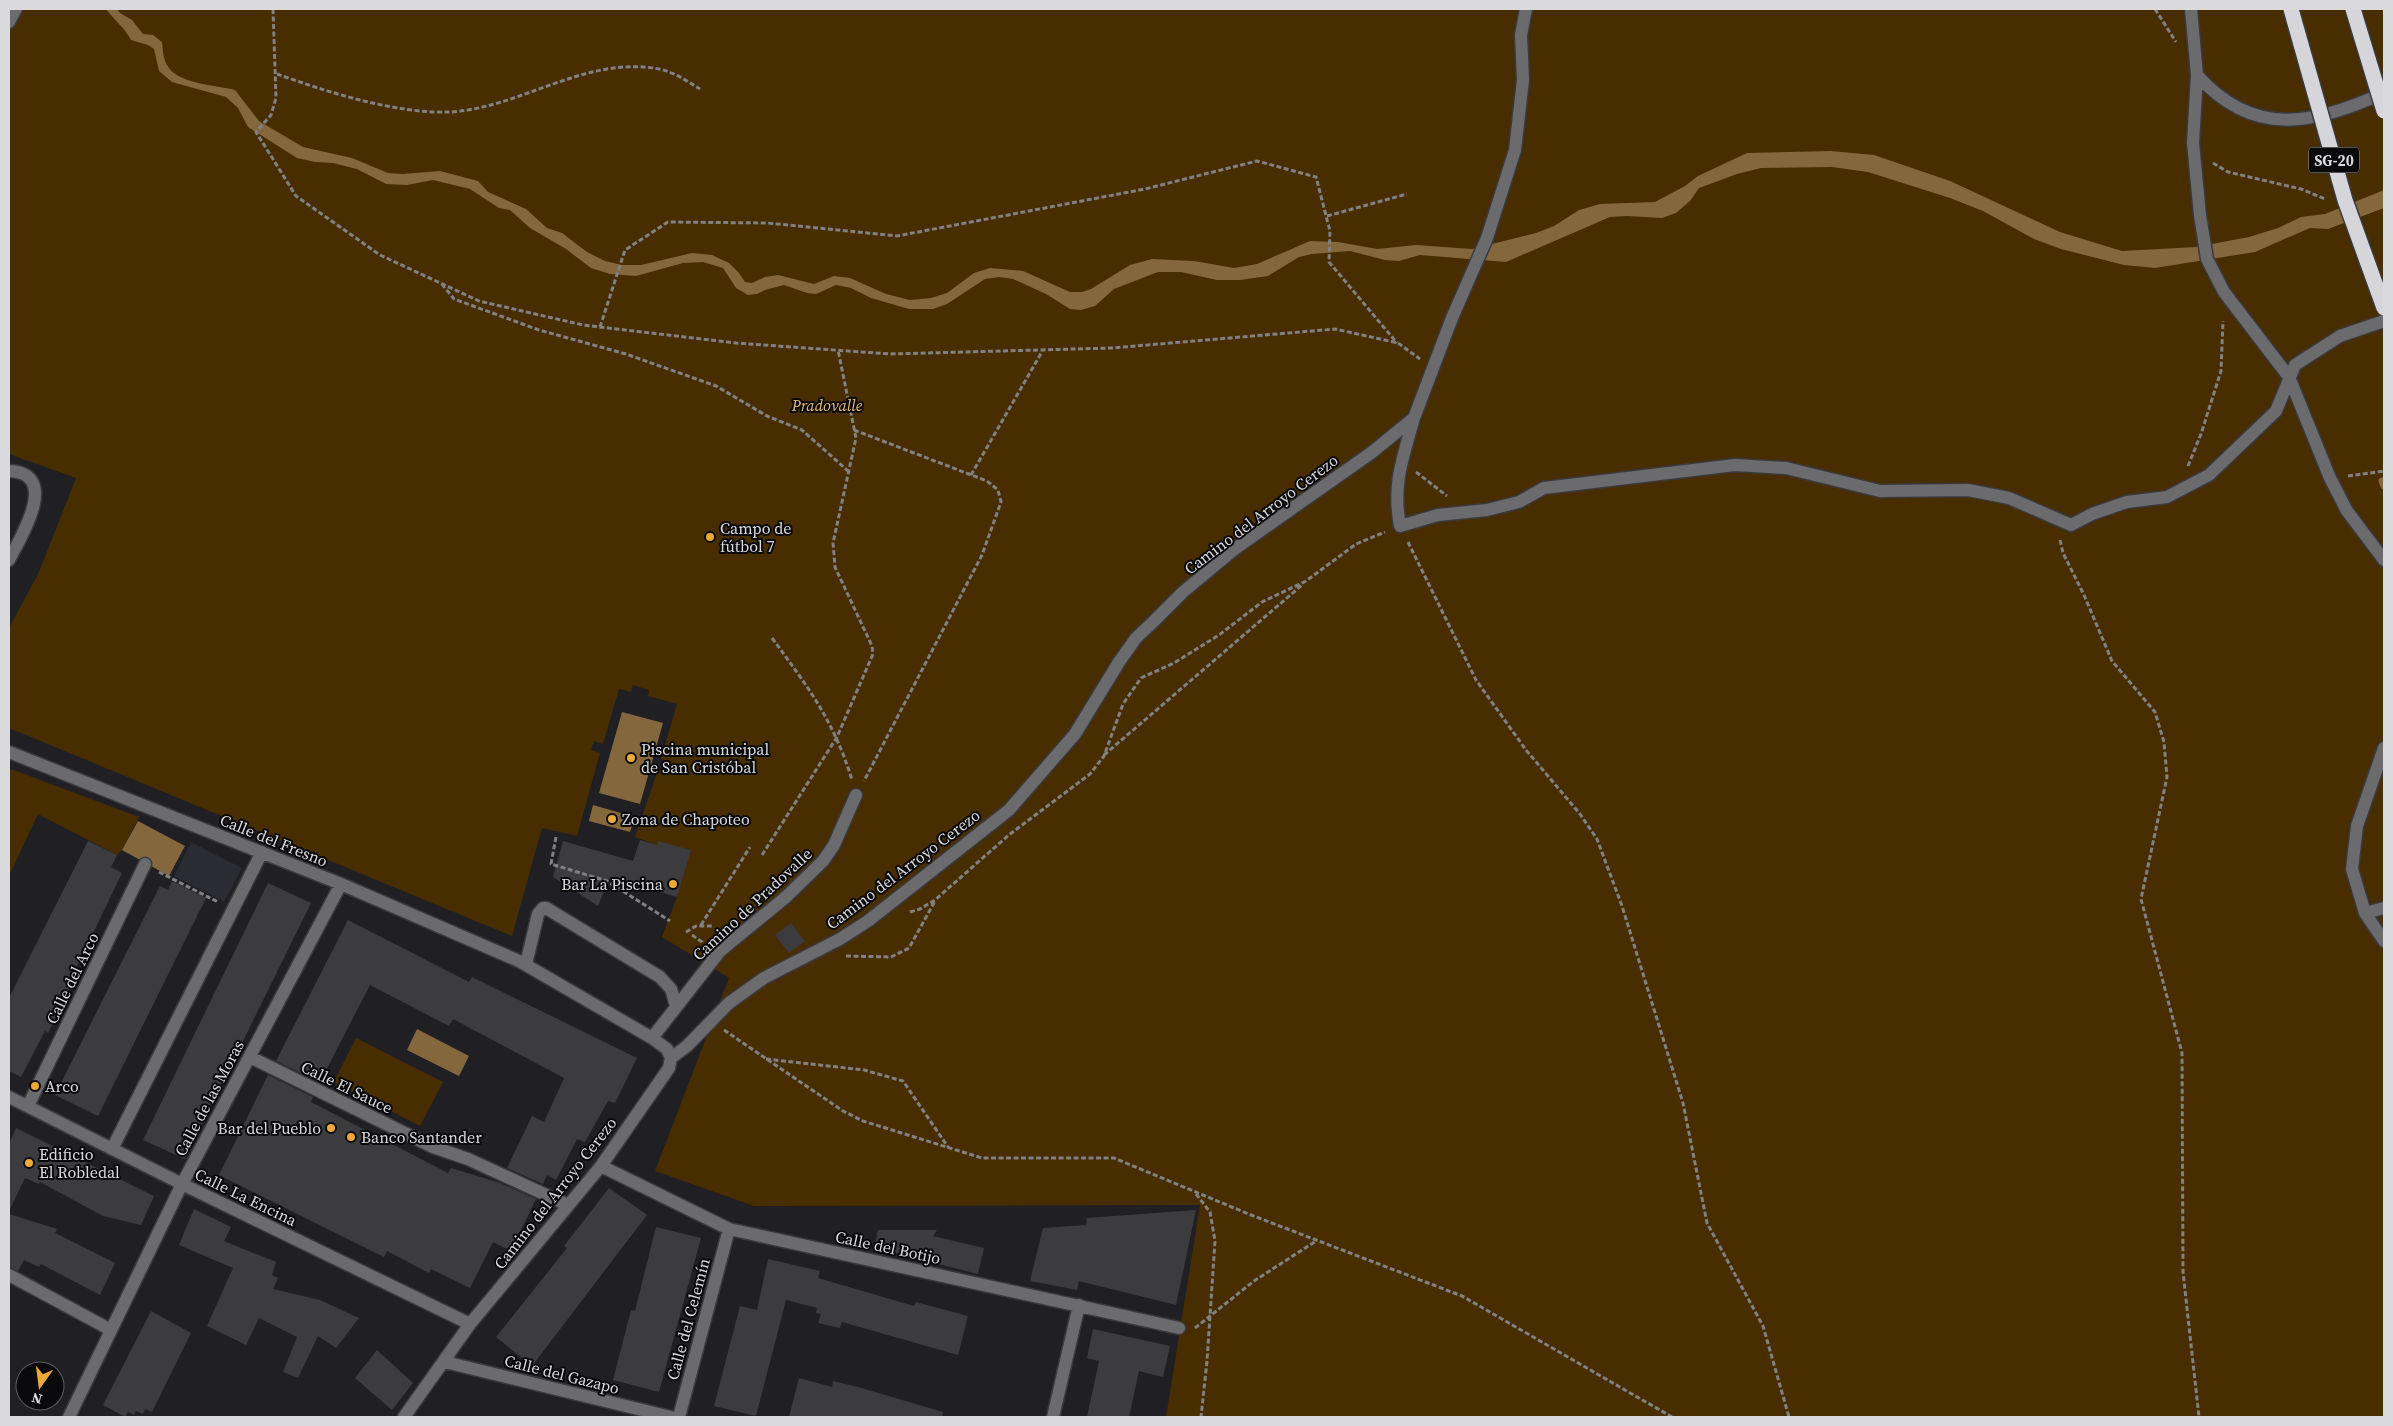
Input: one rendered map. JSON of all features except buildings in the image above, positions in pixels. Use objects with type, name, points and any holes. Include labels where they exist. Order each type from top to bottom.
[{"type":"highway","name":"SG-20","points":[[2291,9],[2345,200],[2384,308]]},
{"type":"highway","points":[[2353,9],[2384,111]]},
{"type":"street","points":[[9,22],[16,9]]},
{"type":"street","points":[[1526,9],[1521,35],[1523,80],[1515,150],[1487,238],[1474,264],[1414,418],[1397,482],[1396,507],[1400,526],[1438,514],[1487,510],[1519,502],[1544,488],[1735,465],[1786,468],[1880,491],[1968,490],[2009,498],[2071,525],[2092,514],[2128,502],[2167,497],[2209,475],[2276,412],[2295,365],[2340,336],[2384,321]]},
{"type":"street","points":[[2191,9],[2197,74],[2194,151],[2200,215],[2207,259],[2224,292],[2289,377],[2330,478],[2347,510],[2384,560]]},
{"type":"street","points":[[2197,74],[2225,102],[2254,116],[2274,120],[2296,120],[2353,106],[2384,93]]},
{"type":"street","name":"Camino del Arroyo Cerezo","points":[[404,1417],[445,1362],[470,1324],[601,1166],[669,1068],[671,1058],[687,1046],[710,1020],[729,1003],[764,978],[811,954],[868,921],[1009,810],[1075,734],[1136,638],[1236,548],[1371,452],[1414,418]]},
{"type":"street","points":[[9,471],[24,475],[33,482],[36,491],[34,504],[22,536],[9,560]]},
{"type":"street","points":[[2384,748],[2357,826],[2352,869],[2365,913],[2384,941]]},
{"type":"street","name":"Calle del Fresno","points":[[9,752],[341,884],[526,964],[652,1038],[667,1049],[671,1058]]},
{"type":"street","name":"Camino de Pradovalle","points":[[676,1006],[702,971],[720,951],[786,897],[823,861],[834,845],[856,795]]},
{"type":"street","points":[[112,1149],[262,852]]},
{"type":"street","name":"Calle del Arco","points":[[28,1106],[145,864]]},
{"type":"street","name":"Calle de las Moras","points":[[69,1417],[182,1184],[341,884]]},
{"type":"street","points":[[526,964],[538,914],[540,910],[546,908],[660,976],[671,989],[676,1006],[652,1038]]},
{"type":"street","points":[[2365,913],[2384,908]]},
{"type":"street","name":"Calle El Sauce","points":[[250,1056],[432,1147],[468,1159],[568,1205]]},
{"type":"street","name":"Calle La Encina","points":[[9,1097],[182,1184],[470,1324]]},
{"type":"street","name":"Calle del Botijo","points":[[601,1166],[729,1229],[1180,1328]]},
{"type":"street","name":"Calle del Celemín","points":[[679,1417],[729,1229]]},
{"type":"street","points":[[9,1275],[112,1330]]},
{"type":"street","points":[[1053,1417],[1079,1305]]},
{"type":"street","name":"Calle del Gazapo","points":[[445,1362],[671,1417]]},
{"type":"path","points":[[273,9],[277,74],[276,98],[271,115],[256,132],[296,196],[380,255],[479,301],[600,327],[736,342],[890,354],[1112,348],[1335,329],[1398,343]]},
{"type":"path","points":[[277,74],[324,91],[408,109],[450,112],[488,105],[601,70],[639,67],[661,70],[680,77],[700,88]]},
{"type":"path","points":[[2194,151],[2228,172],[2301,189],[2325,199]]},
{"type":"path","points":[[600,327],[625,250],[668,222],[767,223],[897,236],[1145,189],[1257,161],[1316,177],[1330,230],[1329,262],[1398,343],[1433,368]]},
{"type":"path","points":[[1327,216],[1407,194]]},
{"type":"path","points":[[442,284],[454,299],[539,330],[626,354],[716,386],[767,416],[802,430],[848,472]]},
{"type":"path","points":[[2177,492],[2201,434],[2220,371],[2224,292]]},
{"type":"path","points":[[762,855],[837,737],[873,654],[872,646],[835,567],[833,556],[833,543],[856,438],[838,350]]},
{"type":"path","points":[[971,475],[1044,350]]},
{"type":"path","points":[[854,430],[971,475],[993,486],[1000,495],[1001,502],[982,555],[856,795]]},
{"type":"path","points":[[1402,461],[1433,487],[1453,500]]},
{"type":"path","points":[[2330,478],[2384,471]]},
{"type":"path","points":[[2056,519],[2063,553],[2084,595],[2112,662],[2155,712],[2164,742],[2167,777],[2141,899],[2182,1053],[2183,1272],[2199,1417]]},
{"type":"path","points":[[1104,756],[1306,581],[1356,544],[1400,526],[1476,680],[1526,750],[1580,814],[1597,839],[1622,906],[1684,1103],[1707,1223],[1763,1326],[1789,1417]]},
{"type":"path","points":[[1141,678],[1174,663],[1219,635],[1262,602],[1306,581]]},
{"type":"path","points":[[772,638],[817,700],[837,737],[856,795]]},
{"type":"path","points":[[556,836],[551,864],[577,870],[617,886],[670,921]]},
{"type":"path","points":[[701,925],[750,848]]},
{"type":"path","points":[[176,880],[233,909]]},
{"type":"path","points":[[811,954],[891,957],[908,948],[935,900]]},
{"type":"path","points":[[686,932],[701,925],[713,926]]},
{"type":"path","points":[[692,935],[702,942],[699,949]]},
{"type":"path","points":[[710,1020],[843,1111],[863,1121],[982,1158],[1114,1158],[1195,1192],[1462,1296],[1672,1417]]},
{"type":"path","points":[[765,1059],[864,1070],[903,1081],[948,1147]]},
{"type":"path","points":[[1195,1192],[1210,1212],[1215,1240],[1201,1417]]},
{"type":"path","points":[[1180,1328],[1181,1339],[1254,1281],[1317,1240]]},
{"type":"shaded area","points":[[106,9],[117,9],[132,20],[143,34],[153,35],[162,42],[163,54],[167,65],[179,76],[198,83],[235,90],[259,121],[303,147],[352,158],[388,173],[403,174],[440,171],[478,181],[488,192],[526,209],[547,228],[562,233],[587,252],[605,261],[622,265],[641,265],[692,253],[712,255],[729,263],[745,282],[752,283],[765,277],[778,275],[814,284],[834,276],[850,278],[886,294],[910,300],[931,298],[947,293],[974,273],[990,268],[1023,271],[1070,292],[1082,292],[1091,289],[1130,265],[1152,259],[1194,261],[1234,268],[1257,264],[1310,241],[1338,242],[1377,249],[1416,245],[1472,249],[1536,233],[1554,226],[1579,210],[1600,204],[1655,202],[1685,186],[1698,176],[1747,153],[1831,151],[1874,155],[1950,181],[2060,232],[2122,251],[2196,247],[2249,237],[2278,228],[2301,217],[2325,214],[2384,190],[2384,208],[2328,229],[2310,228],[2255,252],[2155,268],[2124,265],[2061,249],[2034,239],[1983,211],[1950,198],[1868,172],[1832,167],[1761,168],[1737,174],[1699,188],[1690,201],[1676,213],[1662,218],[1610,217],[1506,262],[1420,255],[1399,261],[1385,260],[1350,251],[1312,254],[1299,257],[1268,276],[1240,280],[1217,280],[1181,272],[1158,272],[1114,289],[1095,306],[1081,310],[1070,309],[1046,294],[1013,279],[999,277],[985,279],[947,304],[933,309],[909,309],[871,298],[851,288],[836,285],[816,294],[784,285],[748,295],[736,288],[723,268],[703,262],[683,263],[636,276],[610,274],[591,268],[566,249],[530,228],[510,210],[499,208],[470,189],[433,180],[407,185],[386,184],[357,169],[333,163],[297,158],[248,127],[238,108],[226,97],[172,82],[159,71],[154,49],[148,45],[131,40]]},
{"type":"shaded area","name":"Piscina municipal de San Cristóbal","points":[[622,712],[663,723],[640,804],[599,793]]},
{"type":"shaded area","name":"Zona de Chapoteo","points":[[593,805],[635,817],[630,832],[589,821]]},
{"type":"shaded area","points":[[138,821],[185,846],[169,876],[122,850]]},
{"type":"shaded area","points":[[191,842],[242,868],[224,902],[174,876]]},
{"type":"shaded area","points":[[417,1029],[469,1056],[459,1076],[407,1050]]},
{"type":"green space","name":"Pradovalle","points":[[9,9],[2384,9],[2384,1417],[1166,1417],[1200,1205],[754,1206],[655,1171],[729,978],[662,937],[677,897],[657,845],[635,837],[658,770],[666,772],[668,761],[661,759],[677,704],[648,696],[649,690],[633,685],[631,692],[619,689],[603,744],[594,741],[591,750],[600,753],[577,836],[542,828],[512,936],[9,728],[9,628],[39,572],[76,478],[9,454]]},
{"type":"green space","points":[[11,769],[139,817],[122,850],[117,855],[38,814],[9,876],[9,776]]},
{"type":"green space","points":[[356,1038],[443,1082],[420,1126],[334,1082]]},
{"type":"waterway","points":[[2382,481],[2384,486]]},
{"type":"place","name":"Campo de fútbol 7","points":[[710,537]]},
{"type":"place","name":"Piscina municipal de San Cristóbal","points":[[631,758]]},
{"type":"place","name":"Zona de Chapoteo","points":[[612,819]]},
{"type":"place","name":"Bar La Piscina","points":[[673,884]]},
{"type":"place","name":"Arco","points":[[35,1086]]},
{"type":"place","name":"Bar del Pueblo","points":[[331,1128]]},
{"type":"place","name":"Banco Santander","points":[[351,1137]]},
{"type":"place","name":"Edificio El Robledal","points":[[29,1163]]}]
